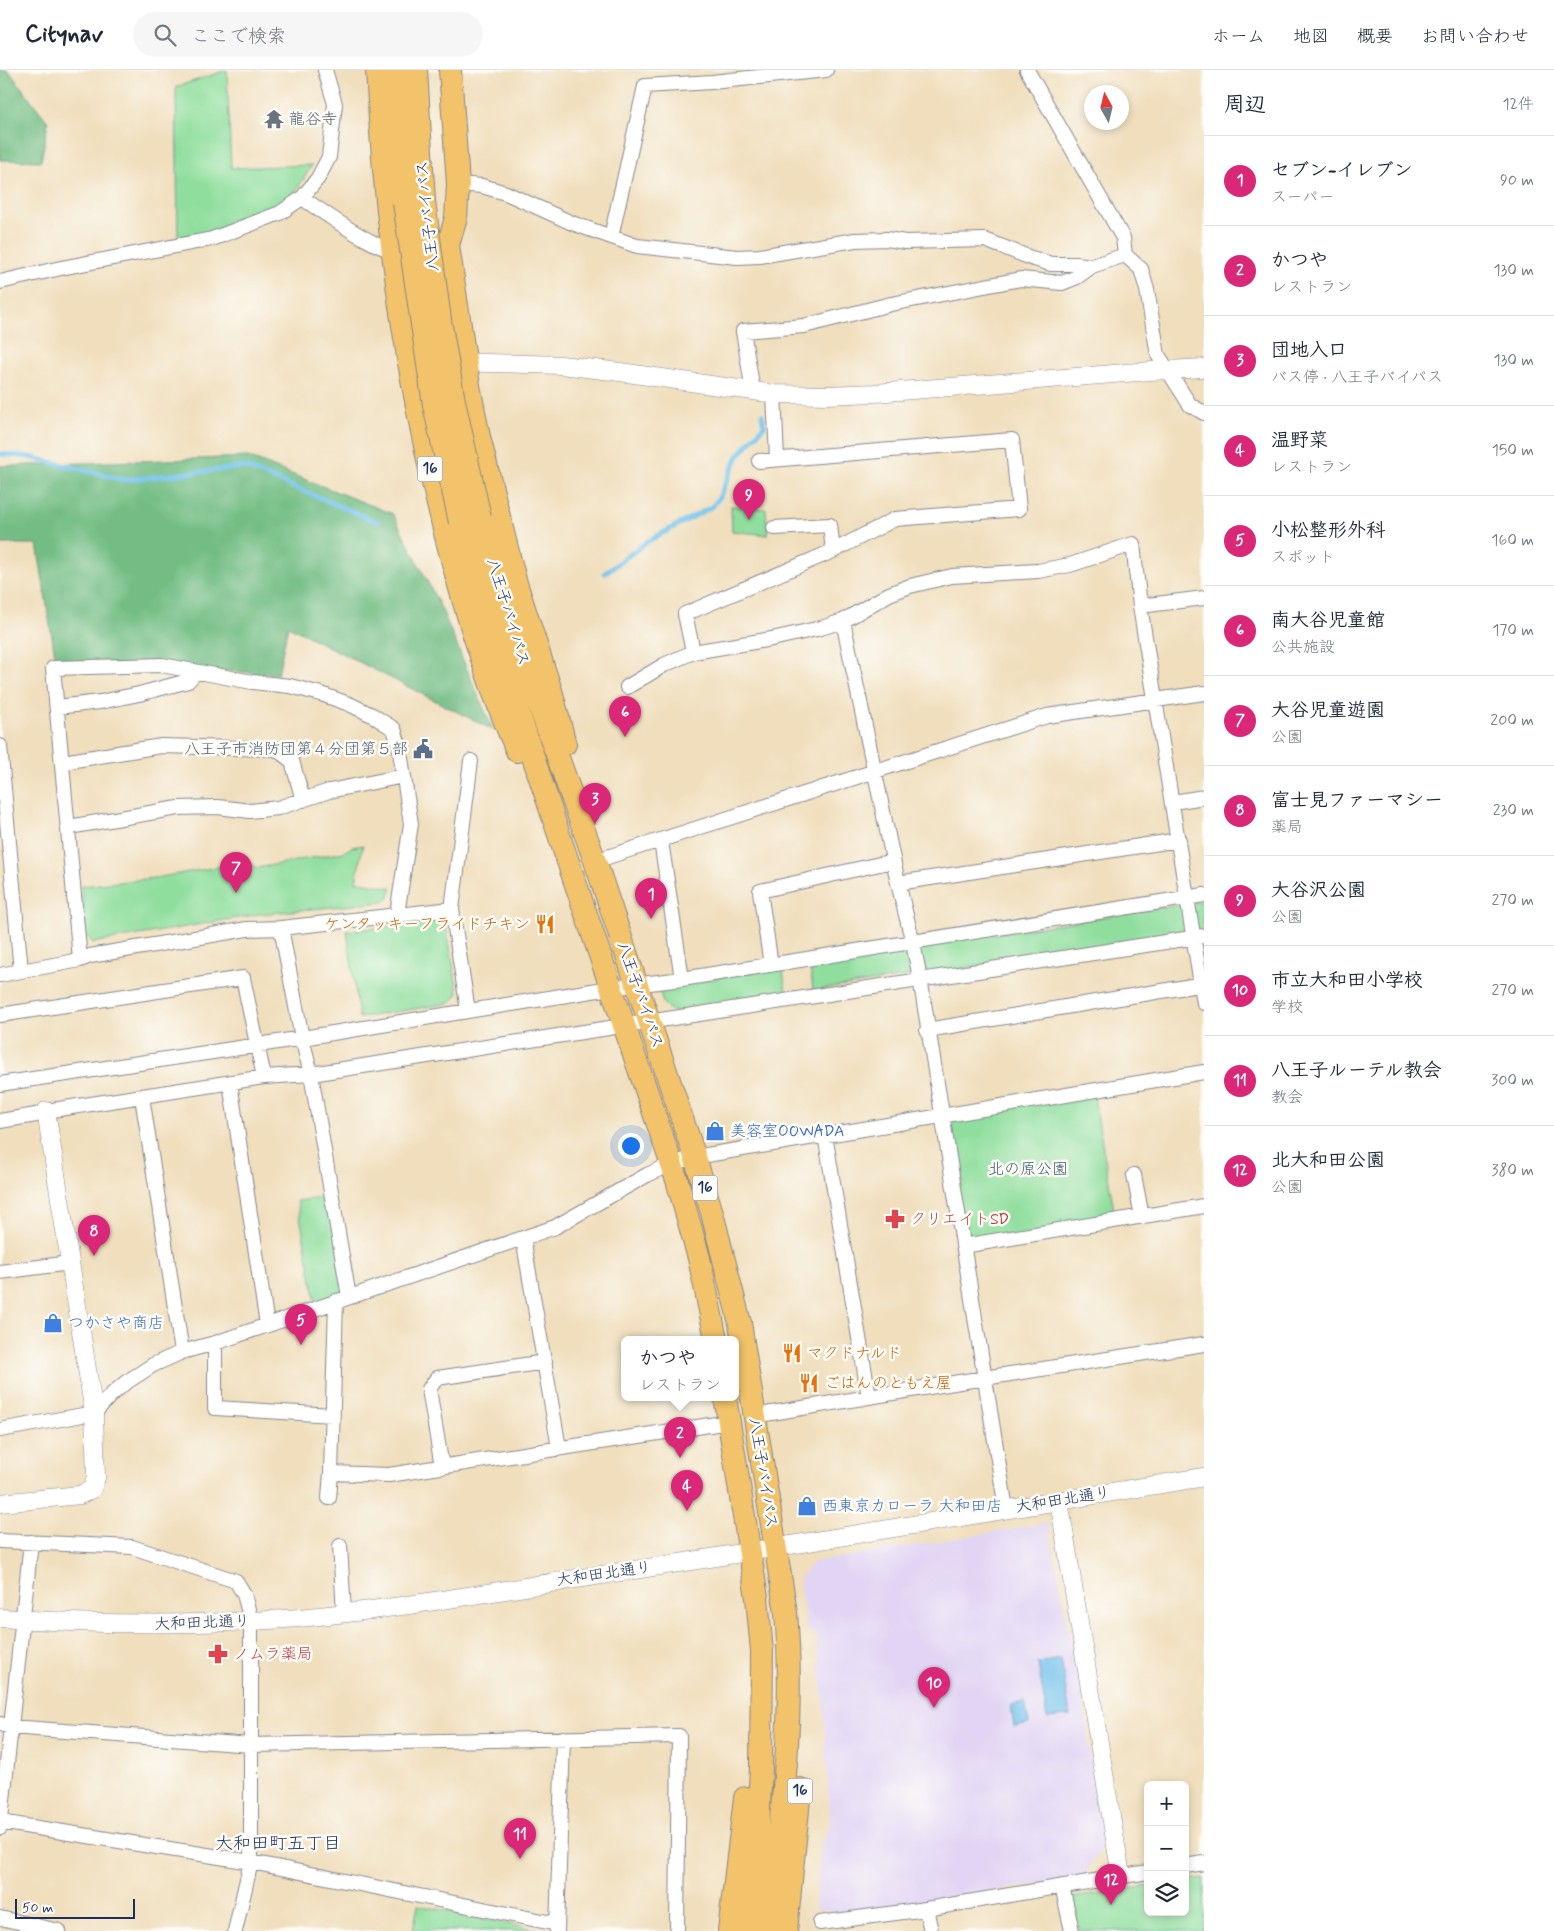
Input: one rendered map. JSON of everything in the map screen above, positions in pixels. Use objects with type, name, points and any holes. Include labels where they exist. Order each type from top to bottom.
[{"type":"highway","name":"16","points":[[377,70],[381,148],[392,251],[420,426],[445,538],[474,636],[500,712],[533,789],[563,847]]},
{"type":"highway","name":"八王子バイパス","points":[[396,70],[414,202],[440,320],[453,392],[470,520],[489,624],[610,988],[672,1164],[699,1258],[715,1336]]},
{"type":"highway","name":"八王子バイパス","points":[[414,202],[416,70]]},
{"type":"highway","points":[[450,70],[458,184],[456,218],[448,245],[465,362],[479,437],[506,545],[518,590],[552,694],[595,861]]},
{"type":"highway","name":"八王子バイパス","points":[[470,520],[517,643],[650,1022],[715,1222],[733,1295],[786,1614],[789,1651],[786,1773],[768,1931]]},
{"type":"highway","name":"八王子バイパス","points":[[726,1401],[761,1631],[763,1670],[758,1828],[747,1931]]},
{"type":"highway","name":"16","points":[[786,1931],[799,1797],[801,1751],[799,1704],[789,1651]]},
{"type":"highway","points":[[729,1931],[748,1758],[762,1720]]},
{"type":"street","points":[[0,282],[61,268],[212,239],[280,214],[302,198],[318,178],[329,157],[335,104],[325,70]]},
{"type":"street","points":[[611,238],[645,86],[712,82],[826,70]]},
{"type":"street","points":[[1027,70],[1122,238],[1125,255],[1141,269],[1147,290],[1158,355],[1190,405],[1204,413]]},
{"type":"street","points":[[458,184],[482,186],[506,193],[572,223],[636,246],[690,250],[737,257],[760,256],[855,240],[887,239],[905,242],[985,240],[1051,264],[1092,266]]},
{"type":"street","points":[[302,198],[373,243],[392,251],[448,245]]},
{"type":"street","points":[[753,391],[743,332],[804,326],[891,304],[1021,278],[1062,283],[1092,266],[1125,255]]},
{"type":"street","points":[[409,364],[465,362],[561,365],[774,394],[827,395],[1204,368]]},
{"type":"street","points":[[774,394],[777,459]]},
{"type":"street","points":[[692,652],[685,614],[833,550],[895,518],[1019,509],[1012,440],[759,461]]},
{"type":"street","points":[[774,528],[830,525],[833,550]]},
{"type":"street","points":[[627,687],[664,665],[692,652],[772,639],[821,628],[843,621],[889,594],[910,586],[952,576],[1038,571],[1070,565],[1133,544],[1140,606],[1187,898],[1199,936],[1204,1003]]},
{"type":"street","points":[[1140,606],[1204,598]]},
{"type":"street","points":[[843,621],[876,772],[893,861],[920,978],[1006,1509]]},
{"type":"street","points":[[80,960],[53,668],[162,665],[252,682],[290,686],[321,694],[372,715],[394,729],[399,745],[410,824],[397,914]]},
{"type":"street","points":[[57,707],[100,702],[139,694],[188,681],[196,672]]},
{"type":"street","points":[[595,861],[1047,716],[1204,693]]},
{"type":"street","points":[[0,746],[21,971]]},
{"type":"street","points":[[63,762],[161,746],[276,749],[292,761],[303,800]]},
{"type":"street","points":[[468,1011],[452,908],[471,761]]},
{"type":"street","points":[[69,827],[178,808],[218,807],[250,811],[278,808],[330,790],[404,776]]},
{"type":"street","points":[[1173,802],[1204,797]]},
{"type":"street","points":[[898,883],[1179,840]]},
{"type":"street","points":[[661,841],[682,979]]},
{"type":"street","points":[[771,965],[760,892],[893,861]]},
{"type":"street","points":[[0,1084],[259,1045],[610,988],[637,986],[913,943],[1204,895]]},
{"type":"street","points":[[0,975],[80,960],[90,956],[247,929],[281,928],[452,908]]},
{"type":"street","points":[[281,928],[302,1038],[311,1074],[343,1299],[333,1415],[329,1498]]},
{"type":"street","points":[[0,1121],[36,1115],[46,1111],[264,1077],[311,1074],[1199,936]]},
{"type":"street","points":[[0,1015],[243,978],[259,1045],[264,1077]]},
{"type":"street","points":[[927,1030],[1203,984]]},
{"type":"street","points":[[0,1430],[94,1413],[125,1383],[153,1365],[182,1352],[215,1343],[555,1226],[647,1175],[672,1164],[695,1157],[1204,1072]]},
{"type":"street","points":[[230,1083],[266,1325]]},
{"type":"street","points":[[142,1097],[182,1352]]},
{"type":"street","points":[[0,1503],[80,1495],[92,1489],[96,1478],[94,1413],[46,1111]]},
{"type":"street","points":[[825,1135],[868,1397]]},
{"type":"street","points":[[1134,1175],[1142,1217]]},
{"type":"street","points":[[963,1246],[1204,1206]]},
{"type":"street","points":[[523,1238],[559,1448]]},
{"type":"street","points":[[0,1272],[70,1263]]},
{"type":"street","points":[[215,1343],[215,1408],[333,1415]]},
{"type":"street","points":[[754,1416],[1204,1344]]},
{"type":"street","points":[[442,1467],[429,1389],[436,1378],[545,1362]]},
{"type":"street","points":[[331,1473],[389,1475],[729,1422]]},
{"type":"street","name":"大和田北通り","points":[[0,1618],[136,1625],[252,1621],[344,1613],[775,1547],[1204,1477]]},
{"type":"street","points":[[1059,1501],[1121,1876]]},
{"type":"street","points":[[0,1541],[132,1547],[236,1581],[244,1594],[252,1621],[251,1862],[235,1931]]},
{"type":"street","points":[[0,1828],[6,1725],[23,1620],[31,1542]]},
{"type":"street","points":[[340,1546],[344,1613]]},
{"type":"street","points":[[6,1725],[251,1745],[679,1736],[677,1931]]},
{"type":"street","points":[[0,1822],[251,1862],[557,1928],[563,1738]]},
{"type":"street","points":[[1189,1865],[1204,1862]]},
{"type":"street","points":[[820,1924],[926,1909],[1144,1873]]},
{"type":"street","points":[[1062,1886],[1072,1931]]},
{"type":"street","points":[[926,1909],[931,1931]]},
{"type":"street","points":[[0,1918],[59,1931]]},
{"type":"shaded area","points":[[1048,1523],[1087,1726],[1105,1844],[1082,1877],[846,1914],[815,1909],[821,1844],[830,1825],[822,1686],[816,1635],[807,1630],[799,1579],[814,1562]]},
{"type":"green space","points":[[0,70],[8,70],[48,122],[41,161],[0,160]]},
{"type":"green space","points":[[227,70],[231,168],[312,165],[296,191],[268,212],[224,231],[178,237],[176,87]]},
{"type":"green space","points":[[248,457],[393,514],[441,608],[493,730],[288,626],[278,674],[56,662],[37,544],[0,544],[0,466]]},
{"type":"green space","points":[[731,506],[766,509],[768,535],[732,531]]},
{"type":"green space","points":[[363,845],[356,881],[392,888],[384,902],[260,914],[93,943],[85,935],[81,886],[155,878],[246,862],[257,868],[344,852],[352,847]]},
{"type":"green space","points":[[1204,901],[1204,932],[672,1012],[663,1003],[660,993],[665,986]],"holes":[[[810,965],[813,990],[786,993],[783,969]]]},
{"type":"green space","points":[[438,921],[447,929],[458,993],[450,1003],[359,1018],[347,931]]},
{"type":"green space","name":"北の原公園","points":[[1093,1091],[1116,1222],[963,1246],[941,1116]]},
{"type":"green space","points":[[331,1197],[349,1297],[317,1308],[297,1201]]},
{"type":"green space","points":[[1204,1878],[1204,1931],[1080,1931],[1072,1898],[1144,1887],[1144,1916],[1189,1916],[1189,1880]]},
{"type":"green space","points":[[418,1905],[544,1931],[413,1931]]},
{"type":"water","points":[[1061,1659],[1070,1716],[1047,1718],[1038,1663]]},
{"type":"water","points":[[1025,1702],[1029,1724],[1014,1727],[1011,1705]]},
{"type":"waterway","points":[[605,573],[648,541],[713,506],[720,496],[738,456],[764,426],[762,415]]},
{"type":"waterway","points":[[0,454],[29,457],[125,480],[245,467],[378,522]]},
{"type":"place","name":"龍谷寺","points":[[274,119]]},
{"type":"place","name":"大谷沢公園","points":[[749,520]]},
{"type":"place","name":"南大谷児童館","points":[[625,737]]},
{"type":"place","name":"八王子市消防団第４分団第５部","points":[[423,749]]},
{"type":"place","name":"団地入口","points":[[595,824]]},
{"type":"place","name":"大谷児童遊園","points":[[236,893]]},
{"type":"place","name":"セブン-イレブン","points":[[651,919]]},
{"type":"place","name":"ケンタッキーフライドチキン","points":[[545,924]]},
{"type":"place","name":"美容室OOWADA","points":[[715,1131]]},
{"type":"place","name":"クリエイトSD","points":[[895,1219]]},
{"type":"place","name":"富士見ファーマシー","points":[[94,1256]]},
{"type":"place","name":"つかさや商店","points":[[53,1323]]},
{"type":"place","name":"小松整形外科","points":[[301,1345]]},
{"type":"place","name":"マクドナルド","points":[[792,1353]]},
{"type":"place","name":"ごはんのともえ屋","points":[[809,1383]]},
{"type":"place","name":"かつや","points":[[680,1458]]},
{"type":"place","name":"西東京カローラ 大和田店","points":[[807,1506]]},
{"type":"place","name":"温野菜","points":[[687,1511]]},
{"type":"place","name":"ノムラ薬局","points":[[218,1654]]},
{"type":"place","name":"市立大和田小学校","points":[[934,1708]]},
{"type":"place","name":"八王子ルーテル教会","points":[[520,1859]]},
{"type":"place","name":"北大和田公園","points":[[1111,1905]]},
{"type":"district","name":"大和田町五丁目","points":[[278,1844]]}]
